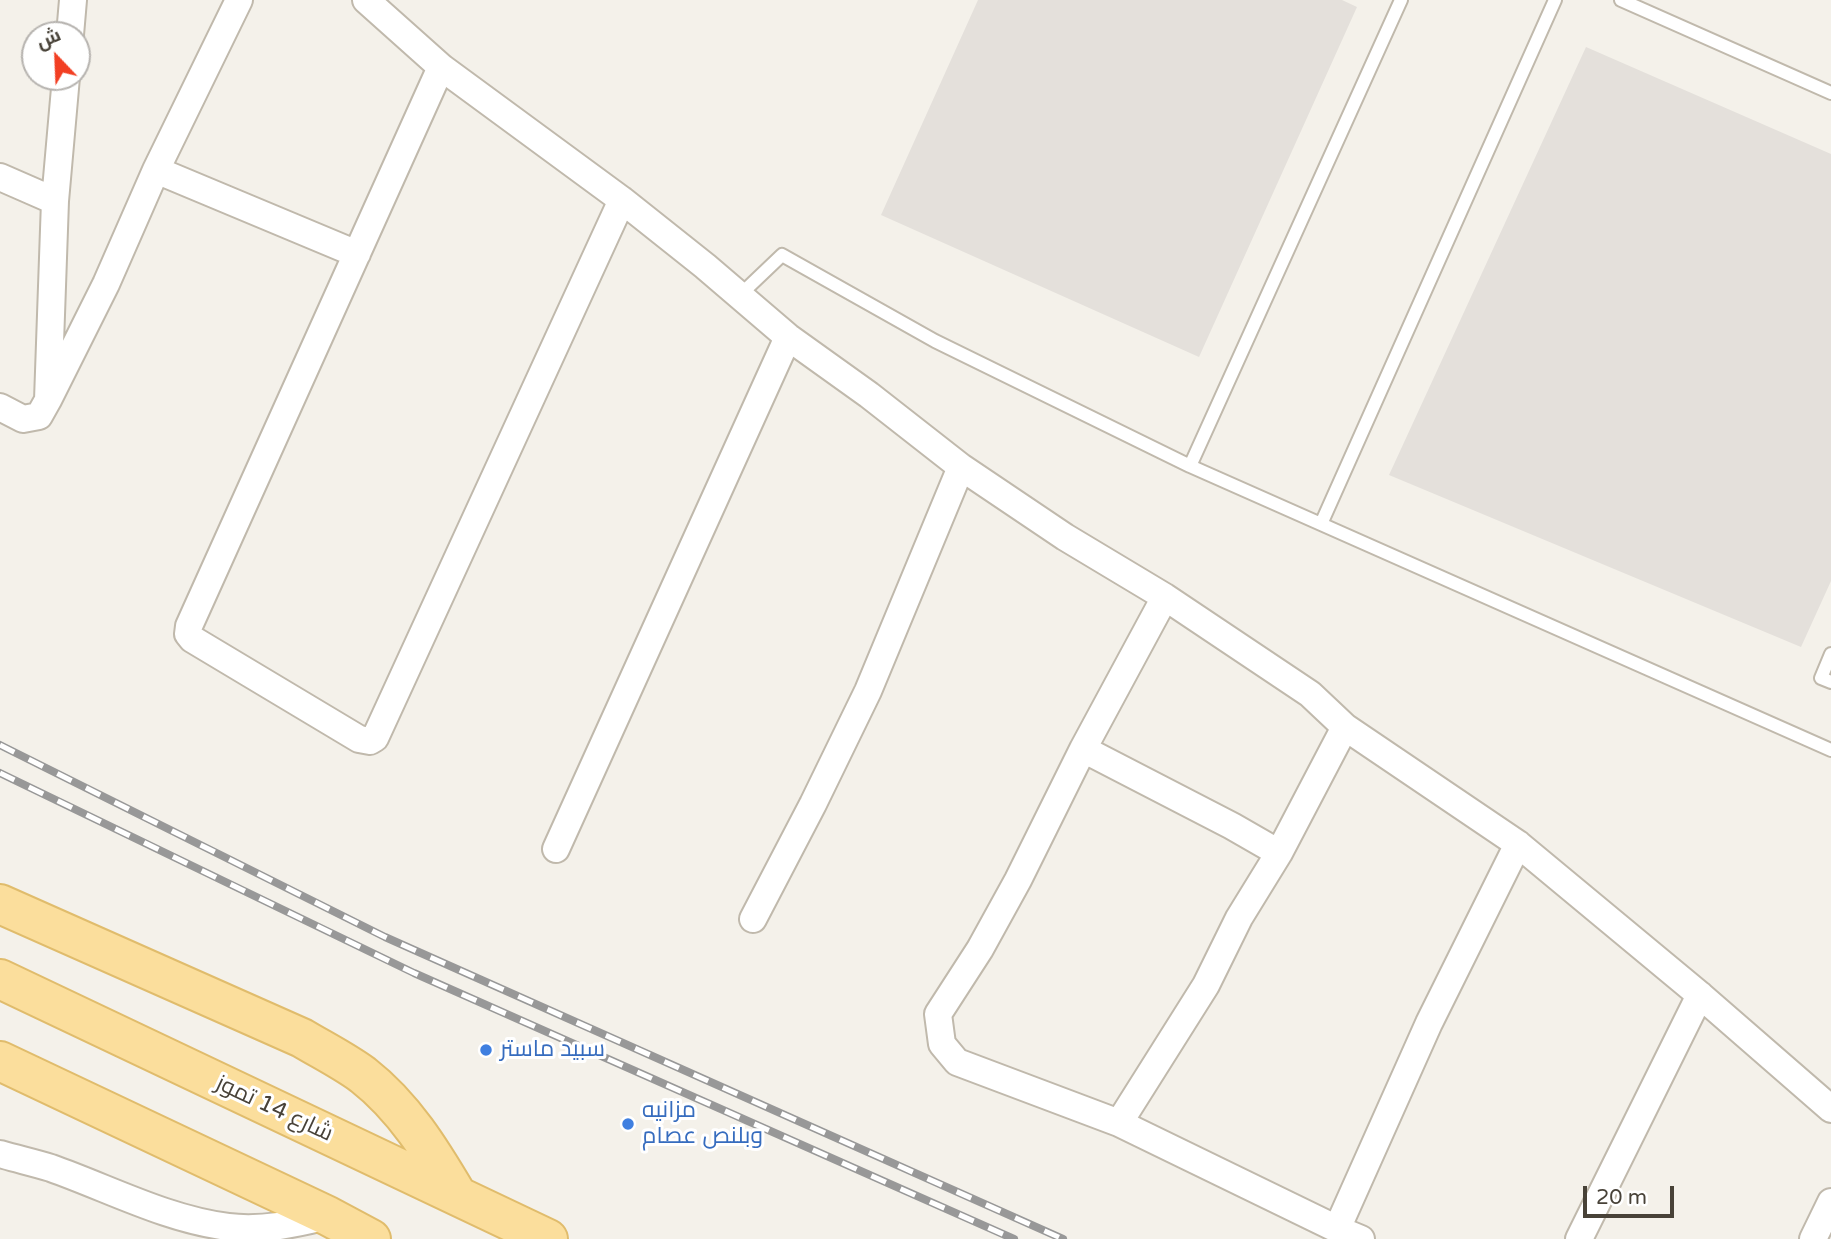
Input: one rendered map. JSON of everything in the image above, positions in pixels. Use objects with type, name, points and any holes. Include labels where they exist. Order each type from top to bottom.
[{"type":"main road","points":[[0,904],[302,1038],[337,1059],[363,1076],[409,1121],[457,1195]]},
{"type":"main road","name":"شارع 14 تموز","points":[[0,979],[548,1239]]},
{"type":"main road","points":[[0,1061],[328,1216],[371,1239]]},
{"type":"street","points":[[0,407],[23,419],[39,416],[106,284],[156,170],[239,0]]},
{"type":"street","points":[[366,0],[441,67],[622,200],[788,337],[869,395],[961,467],[1065,537],[1166,597],[1310,694],[1345,727],[1518,844],[1700,995],[1831,1109]]},
{"type":"street","points":[[441,67],[189,626],[188,634],[192,639],[359,739],[370,741],[375,738],[622,200]]},
{"type":"street","points":[[48,400],[55,201],[65,91]]},
{"type":"street","points":[[156,170],[357,254]]},
{"type":"street","points":[[0,177],[55,201]]},
{"type":"street","points":[[556,849],[788,337]]},
{"type":"street","points":[[753,919],[814,804],[868,691],[961,467]]},
{"type":"street","points":[[1166,597],[1083,749],[980,949],[938,1014],[942,1044],[957,1062],[1119,1123],[1350,1234],[1429,1023],[1518,844]]},
{"type":"street","points":[[1119,1123],[1206,985],[1239,918],[1279,853],[1345,727]]},
{"type":"street","points":[[1083,749],[1279,853]]},
{"type":"street","points":[[1579,1239],[1700,995]]},
{"type":"street","points":[[0,1154],[51,1168],[198,1222],[264,1228],[328,1216]]},
{"type":"street","points":[[1813,1239],[1831,1202]]},
{"type":"lane","points":[[1191,466],[1401,0]]},
{"type":"lane","points":[[1321,524],[1555,0]]},
{"type":"lane","points":[[1621,0],[1831,93]]},
{"type":"lane","points":[[740,295],[782,255],[935,341],[1191,466],[1831,750]]},
{"type":"lane","points":[[1831,654],[1821,678],[1831,682]]},
{"type":"shaded area","points":[[978,0],[1342,0],[1357,7],[1199,357],[881,215]]},
{"type":"shaded area","points":[[1586,47],[1831,154],[1831,581],[1801,647],[1389,475]]},
{"type":"railway","points":[[0,745],[385,937],[1063,1239]]},
{"type":"railway","points":[[0,773],[414,973],[1014,1239]]},
{"type":"place","name":"سبيد ماستر","points":[[486,1050]]},
{"type":"place","name":"مزانيه وبلنص عصام","points":[[628,1124]]}]
